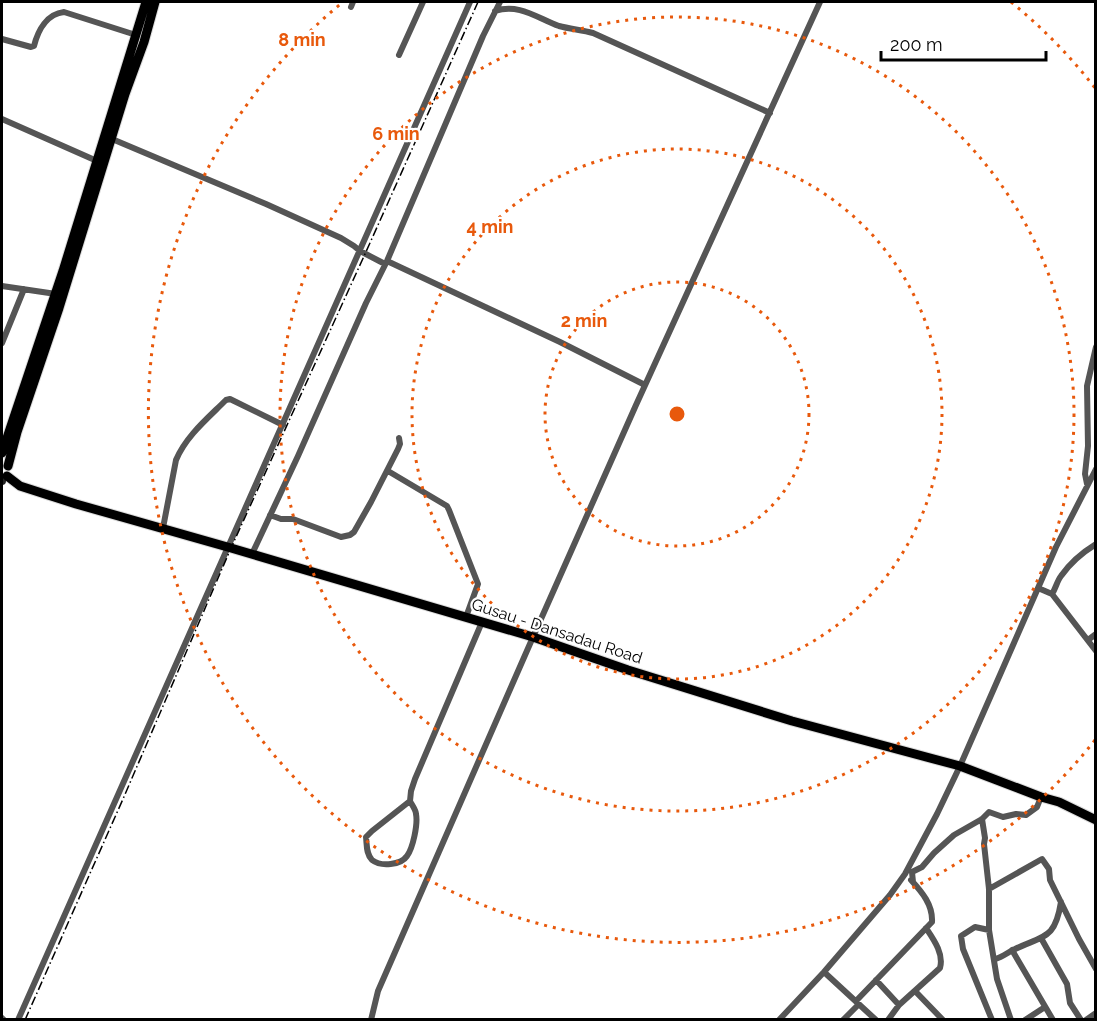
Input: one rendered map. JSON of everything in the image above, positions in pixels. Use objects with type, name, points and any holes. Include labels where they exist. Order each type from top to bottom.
[{"type":"main road","points":[[2,453],[56,294],[146,2]]},
{"type":"main road","points":[[3,479],[9,471],[5,464],[59,309],[155,2]]},
{"type":"main road","name":"Gusau - Dansadau Road","points":[[3,479],[76,504],[533,637],[628,670],[792,721],[960,766],[1059,802],[1095,820]]},
{"type":"street","points":[[399,55],[423,2]]},
{"type":"street","points":[[18,1020],[470,2]]},
{"type":"street","points":[[252,554],[386,262],[500,2]]},
{"type":"street","points":[[371,1020],[378,991],[533,637],[820,2]]},
{"type":"street","points":[[495,11],[504,8],[518,9],[563,27],[593,33],[770,113]]},
{"type":"street","points":[[2,39],[32,47],[48,18],[64,12],[136,35]]},
{"type":"street","points":[[2,119],[97,161]]},
{"type":"street","points":[[112,140],[341,238],[360,251],[560,342],[645,385]]},
{"type":"street","points":[[2,286],[56,294]]},
{"type":"street","points":[[2,343],[24,289]]},
{"type":"street","points":[[1087,484],[1085,474],[1088,446],[1087,386],[1095,347]]},
{"type":"street","points":[[163,528],[180,450],[226,400],[230,399],[283,425]]},
{"type":"street","points":[[270,514],[280,519],[293,519],[341,537],[350,536],[388,471],[400,444],[399,438]]},
{"type":"street","points":[[779,1020],[824,972],[890,895],[905,874],[960,766],[1056,547],[1095,469]]},
{"type":"street","points":[[388,471],[447,506],[478,584],[466,617]]},
{"type":"street","points":[[1052,594],[1068,567],[1095,544]]},
{"type":"street","points":[[1038,588],[1052,594],[1095,651]]},
{"type":"street","points":[[410,801],[366,837],[367,852],[372,860],[390,864],[401,861],[408,854],[416,829],[416,814],[410,801],[411,791],[482,622]]},
{"type":"street","points":[[1088,640],[1095,634]]},
{"type":"street","points":[[913,882],[912,872],[922,867],[933,853],[954,835],[982,819],[989,812],[1003,817],[1016,814],[1026,815],[1037,807],[1041,797]]},
{"type":"street","points":[[982,819],[989,889],[989,930],[997,979],[1011,1020]]},
{"type":"street","points":[[989,889],[1042,859],[1049,869],[1050,880],[1078,939],[1095,969]]},
{"type":"street","points":[[843,1020],[876,980],[932,922],[933,912],[923,893],[905,874]]},
{"type":"street","points":[[994,959],[1003,957],[1012,950],[1050,932],[1056,922],[1061,902]]},
{"type":"street","points":[[989,930],[975,927],[961,936],[966,958],[992,1020]]},
{"type":"street","points":[[891,1019],[899,1005],[941,965],[941,957],[926,928]]},
{"type":"street","points":[[1041,938],[1067,984],[1070,1003],[1081,1020]]},
{"type":"street","points":[[1012,950],[1053,1020]]},
{"type":"street","points":[[824,972],[876,1020]]},
{"type":"street","points":[[876,980],[899,1005]]},
{"type":"street","points":[[915,991],[943,1020]]},
{"type":"street","points":[[1024,1020],[1045,1007]]},
{"type":"street","points":[[1086,1020],[1095,1013]]},
{"type":"railway","points":[[25,1020],[231,548],[478,2]]}]
